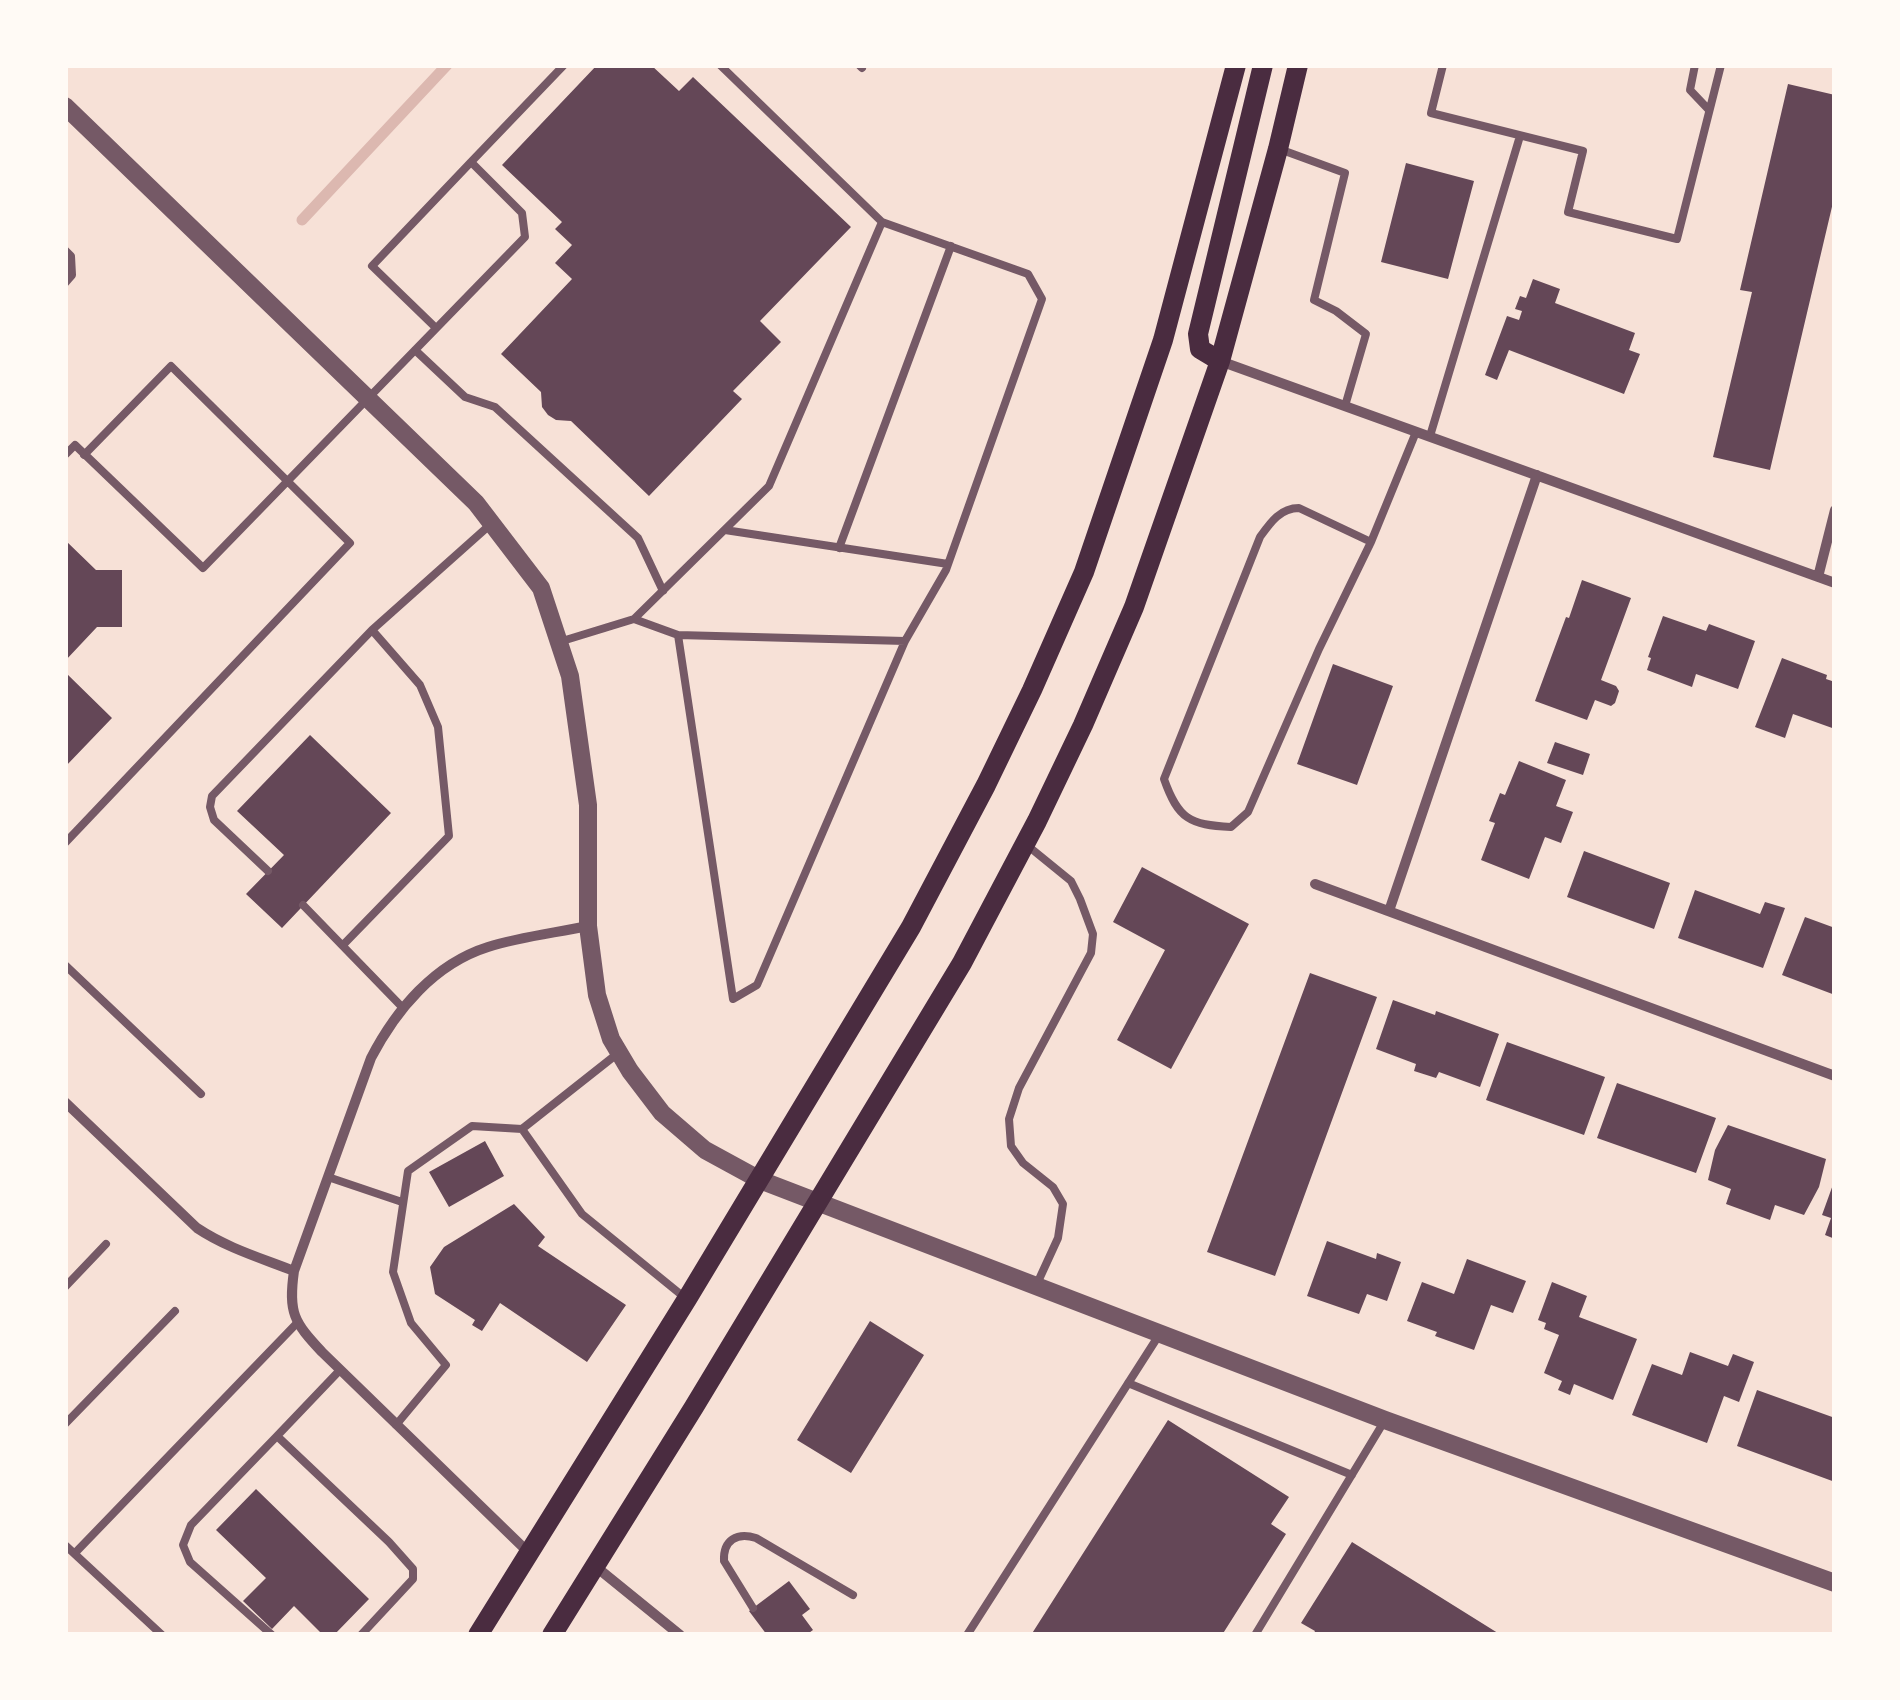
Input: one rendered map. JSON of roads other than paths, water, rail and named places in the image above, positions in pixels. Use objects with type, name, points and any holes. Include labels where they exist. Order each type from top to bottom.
[{"type":"main road","points":[[478,1635],[687,1300],[916,917],[1009,738],[1084,572],[1163,340],[1236,65]]},
{"type":"main road","points":[[1220,361],[1200,349],[1198,334],[1263,65]]},
{"type":"main road","points":[[552,1635],[962,962],[1083,725],[1134,608],[1220,361],[1298,65]]},
{"type":"street","points":[[65,106],[476,503],[541,588],[570,676],[588,805],[588,926],[597,994],[611,1039],[630,1071],[662,1112],[705,1150],[760,1180],[1159,1334],[1835,1583]]},
{"type":"street","points":[[1220,361],[1835,583]]},
{"type":"street","points":[[1390,911],[1538,475]]},
{"type":"street","points":[[1818,577],[1835,510]]},
{"type":"street","points":[[1315,884],[1835,1076]]},
{"type":"street","points":[[528,1552],[303,1331],[293,1313],[291,1292],[294,1271],[371,1058],[402,1006],[452,964],[486,948],[588,926]]},
{"type":"street","points":[[65,1102],[197,1228],[238,1250],[294,1271]]},
{"type":"street","points":[[594,1566],[680,1635]]},
{"type":"lane","points":[[436,328],[372,266],[564,65]]},
{"type":"lane","points":[[678,635],[733,999],[757,985],[904,640],[948,564],[1042,299],[1028,274],[882,222],[720,65]]},
{"type":"lane","points":[[1444,65],[1431,114],[1583,151],[1568,212],[1677,239],[1720,65]]},
{"type":"lane","points":[[1695,65],[1690,90],[1710,110]]},
{"type":"lane","points":[[1430,436],[1520,136]]},
{"type":"lane","points":[[1278,149],[1346,174],[1314,300],[1366,334],[1345,406]]},
{"type":"lane","points":[[65,455],[74,445],[204,568],[525,238],[522,213],[470,162]]},
{"type":"lane","points":[[559,642],[634,619],[770,486],[882,222]]},
{"type":"lane","points":[[840,548],[951,246]]},
{"type":"lane","points":[[65,250],[71,256],[72,275],[65,283]]},
{"type":"lane","points":[[416,350],[465,397],[495,407],[638,538],[663,591]]},
{"type":"lane","points":[[65,843],[350,543],[172,366],[84,455]]},
{"type":"lane","points":[[1372,542],[1299,508],[1288,508],[1260,537],[1164,779],[1176,808],[1191,822],[1231,827],[1248,812],[1319,649],[1372,542],[1416,432]]},
{"type":"lane","points":[[268,871],[214,820],[212,796],[372,630],[492,523]]},
{"type":"lane","points":[[724,530],[948,564]]},
{"type":"lane","points":[[634,619],[678,635],[904,640]]},
{"type":"lane","points":[[344,944],[449,836],[438,727],[420,685],[372,630]]},
{"type":"lane","points":[[1024,844],[1070,881],[1093,934],[1090,953],[1019,1088],[1008,1119],[1011,1146],[1023,1163],[1053,1187],[1063,1204],[1058,1238],[1036,1286]]},
{"type":"lane","points":[[303,905],[402,1006]]},
{"type":"lane","points":[[65,965],[201,1094]]},
{"type":"lane","points":[[396,1424],[446,1365],[411,1323],[393,1272],[408,1171],[472,1126],[522,1129],[619,1053]]},
{"type":"lane","points":[[522,1129],[582,1214],[687,1300]]},
{"type":"lane","points":[[328,1177],[402,1202]]},
{"type":"lane","points":[[65,1287],[106,1244]]},
{"type":"lane","points":[[65,1424],[175,1311]]},
{"type":"lane","points":[[75,1553],[298,1322]]},
{"type":"lane","points":[[968,1635],[1159,1334]]},
{"type":"lane","points":[[272,1635],[190,1562],[183,1545],[191,1525],[340,1370]]},
{"type":"lane","points":[[1128,1384],[1352,1475]]},
{"type":"lane","points":[[1255,1635],[1385,1420]]},
{"type":"lane","points":[[277,1436],[413,1569],[413,1579],[361,1635]]},
{"type":"lane","points":[[753,1608],[724,1561],[727,1544],[734,1537],[756,1538],[853,1595]]},
{"type":"lane","points":[[65,1546],[162,1635]]},
{"type":"waterway","points":[[302,220],[447,65]]}]
